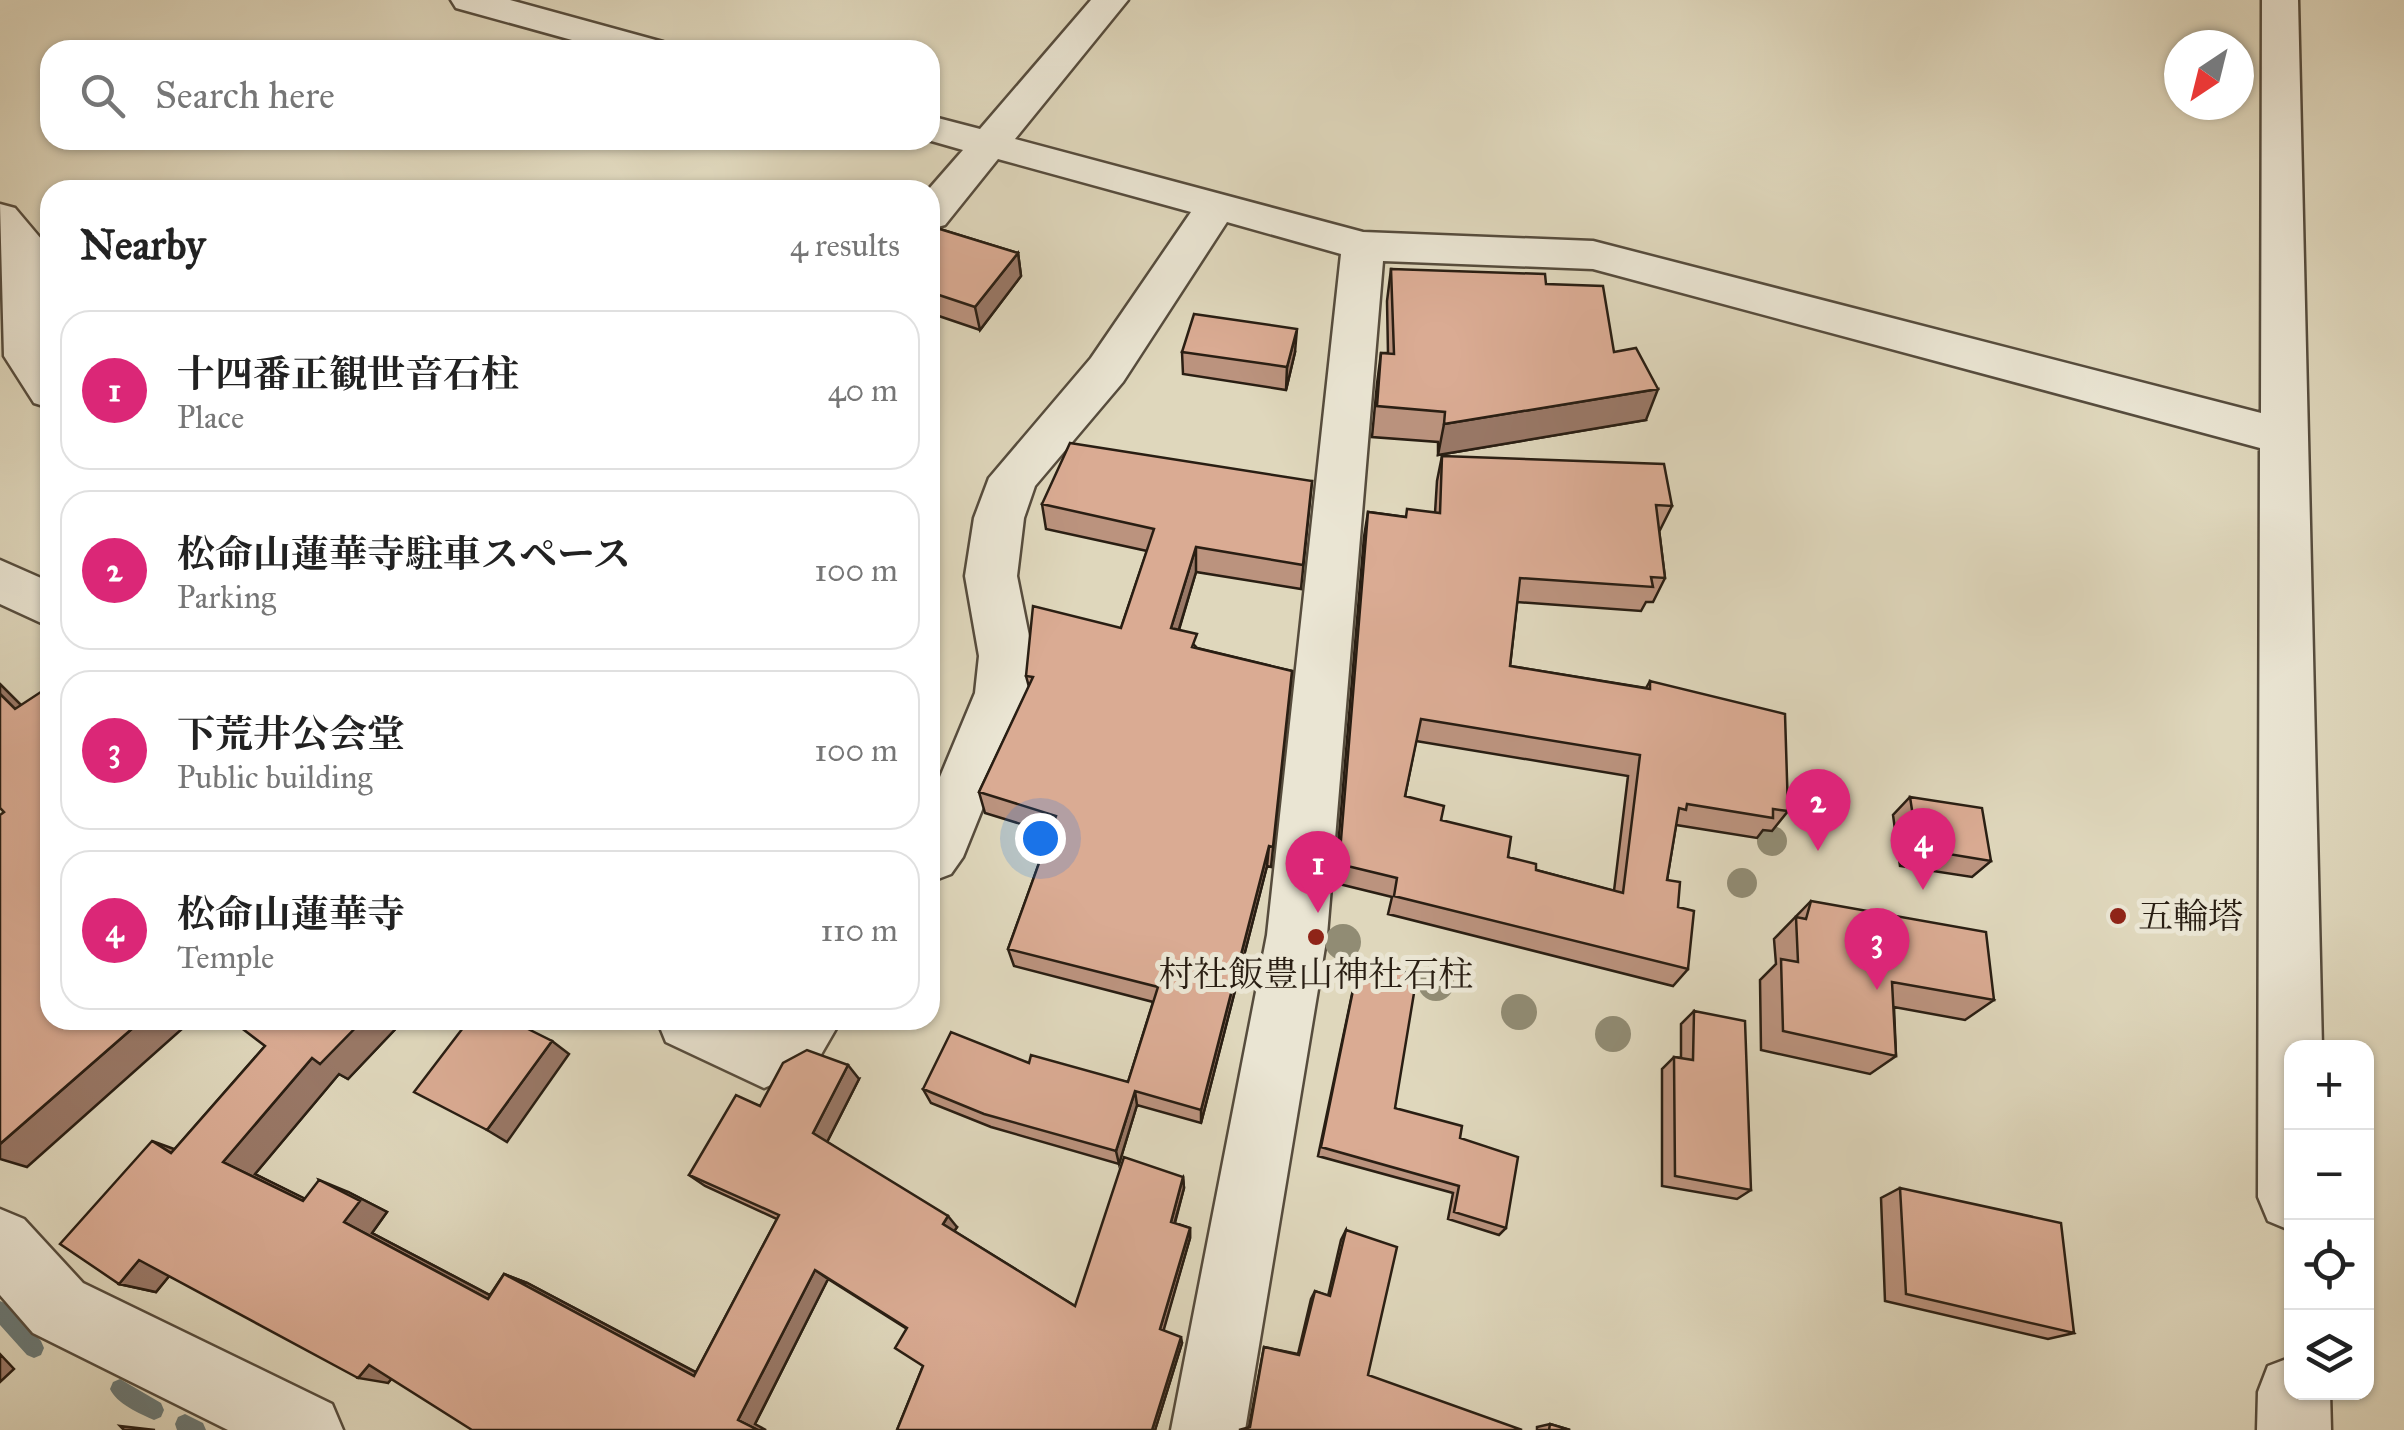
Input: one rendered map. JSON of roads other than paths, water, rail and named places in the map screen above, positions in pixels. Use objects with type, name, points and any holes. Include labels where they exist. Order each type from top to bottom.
[{"type":"street","points":[[469,0],[614,40]]},
{"type":"street","points":[[940,204],[1110,0]]},
{"type":"street","points":[[2280,0],[2291,1130]]},
{"type":"street","points":[[940,131],[1363,246],[1594,254],[2284,437]]},
{"type":"street","points":[[940,842],[1002,693],[1006,656],[991,576],[999,518],[1014,478],[1107,370],[1216,205]]},
{"type":"street","points":[[0,218],[21,240],[27,356],[40,376]]},
{"type":"street","points":[[1208,1430],[1297,935],[1363,246]]},
{"type":"street","points":[[0,580],[40,601]]},
{"type":"street","points":[[709,1030],[764,1056],[793,1043],[803,1030]]},
{"type":"street","points":[[0,1243],[58,1308],[306,1430]]},
{"type":"street","points":[[2294,1400],[2294,1430]]},
{"type":"waterway","points":[[0,1311],[34,1348]]},
{"type":"waterway","points":[[120,1389],[154,1410]]},
{"type":"waterway","points":[[185,1424],[196,1430]]},
{"type":"place","name":"松命山蓮華寺駐車スペース","points":[[1818,851]]},
{"type":"place","name":"松命山蓮華寺","points":[[1923,890]]},
{"type":"place","name":"十四番正観世音石柱","points":[[1318,913]]},
{"type":"place","name":"五輪塔","points":[[2118,916]]},
{"type":"place","name":"村社飯豊山神社石柱","points":[[1316,937]]},
{"type":"place","name":"下荒井公会堂","points":[[1877,990]]}]
